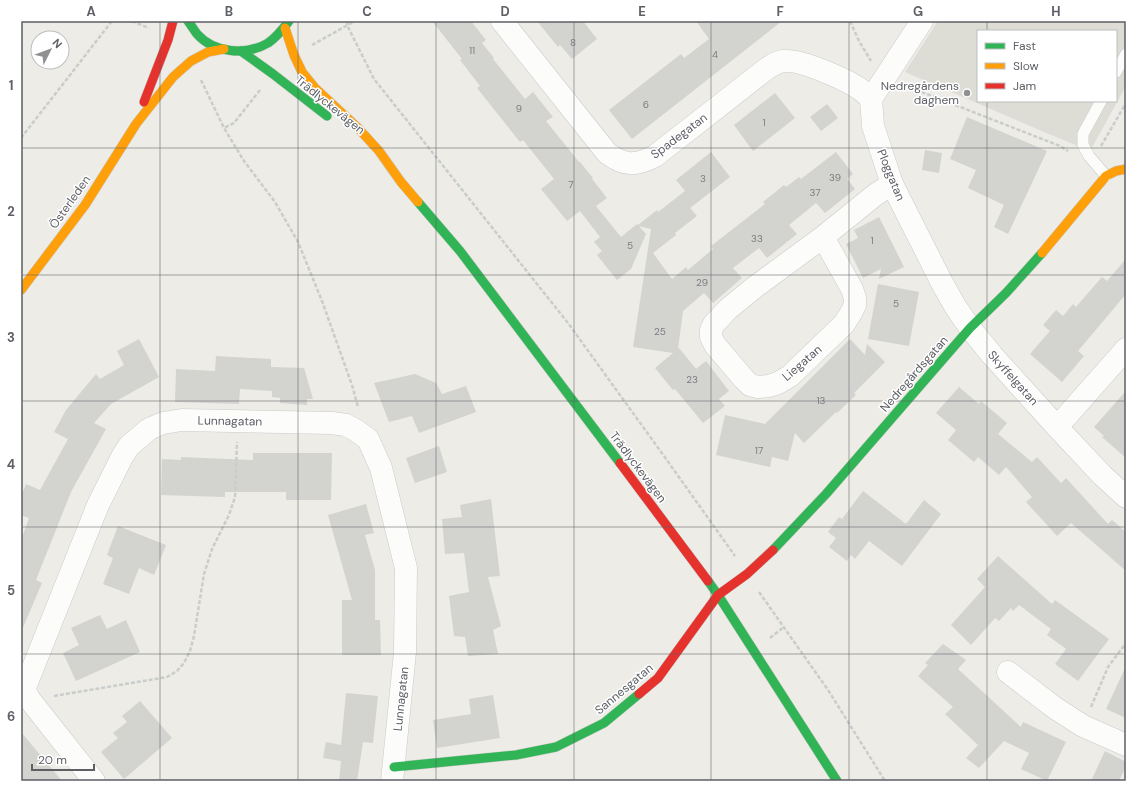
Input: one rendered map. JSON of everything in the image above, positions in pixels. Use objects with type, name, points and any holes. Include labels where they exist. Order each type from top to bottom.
[{"type":"street","name":"Österleden","points":[[136,124],[168,40],[173,21]]},
{"type":"street","name":"Trädlyckevägen","points":[[188,21],[200,37],[211,44],[224,49],[241,51],[266,45],[279,34],[287,24]]},
{"type":"street","name":"Spadegatan","points":[[502,21],[607,153],[624,162],[638,164],[655,156],[765,70],[776,63],[786,60],[799,62],[829,74],[860,89],[871,99]]},
{"type":"street","points":[[871,99],[922,21]]},
{"type":"street","name":"Trädlyckevägen","points":[[287,24],[294,55],[302,72],[315,88],[358,128],[379,151],[401,182],[465,257],[616,457],[718,595],[837,781]]},
{"type":"street","name":"Österleden","points":[[21,290],[84,205],[136,124],[173,77],[191,61],[208,52],[224,49]]},
{"type":"street","name":"Trädlyckevägen","points":[[241,51],[334,122]]},
{"type":"street","name":"Ploggatan","points":[[871,99],[873,126],[892,184],[955,306],[970,328]]},
{"type":"street","name":"Trädlyckevägen","points":[[362,147],[401,182]]},
{"type":"street","points":[[1106,176],[1116,171],[1126,169]]},
{"type":"street","name":"Nedregårdsgatan","points":[[718,595],[747,574],[778,545],[826,494],[970,328],[1006,293],[1037,259],[1106,176]]},
{"type":"street","name":"Liegatan","points":[[823,237],[852,289],[855,298],[855,305],[844,324],[790,376],[769,386],[758,387],[750,385],[715,345],[711,338],[711,330],[714,324],[728,309],[823,237],[875,195],[892,184]]},
{"type":"street","name":"Skyffelgatan","points":[[970,328],[992,355],[1057,427],[1126,497]]},
{"type":"street","points":[[1057,427],[1126,349]]},
{"type":"street","name":"Lunnagatan","points":[[94,781],[30,700],[24,690],[98,505],[122,457],[129,446],[149,429],[163,423],[182,420],[332,423],[346,425],[368,439],[381,468],[406,568],[405,652],[393,774]]},
{"type":"street","name":"Sannesgatan","points":[[393,774],[556,746],[604,723],[658,678],[718,595]]},
{"type":"street","points":[[1008,672],[1055,708],[1083,726],[1126,745]]},
{"type":"lane","points":[[1117,70],[1126,54]]},
{"type":"lane","points":[[1100,102],[1083,134],[1083,145],[1089,156],[1106,176]]},
{"type":"path","points":[[21,138],[112,21]]},
{"type":"path","points":[[347,21],[374,79],[568,323],[664,456],[828,690],[885,781]]},
{"type":"path","points":[[294,55],[355,21]]},
{"type":"path","points":[[850,21],[870,59],[876,67],[909,87],[1060,146],[1073,154]]},
{"type":"path","points":[[273,74],[234,122],[224,128],[244,161],[275,202],[298,242],[322,302],[359,408]]},
{"type":"path","points":[[1106,176],[1100,149],[1126,103]]},
{"type":"path","points":[[30,700],[167,676],[177,671],[184,663],[190,651],[194,636],[204,574],[212,549],[236,497],[238,420]]},
{"type":"path","points":[[1083,726],[1108,667],[1126,643]]},
{"type":"shaded area","name":"Nedregårdens daghem","points":[[938,21],[1126,21],[1126,86],[1090,151],[905,72]]},
{"type":"building","points":[[432,21],[471,21],[486,40],[482,43],[494,58],[493,59],[525,99],[533,92],[553,117],[546,121],[593,178],[592,179],[607,198],[596,206],[621,237],[657,210],[658,212],[685,191],[676,180],[711,152],[730,177],[690,208],[697,216],[653,253],[672,279],[686,267],[688,270],[713,249],[711,246],[765,204],[763,202],[784,185],[786,187],[799,177],[801,179],[836,152],[853,174],[847,179],[855,189],[825,213],[816,203],[789,225],[797,234],[767,258],[759,248],[733,268],[742,278],[713,303],[704,293],[683,311],[678,349],[679,348],[696,369],[706,361],[729,391],[719,399],[725,406],[703,423],[675,389],[673,390],[655,368],[673,353],[633,347],[651,229],[639,226],[646,234],[631,269],[617,280],[597,255],[602,251],[594,242],[600,237],[580,211],[567,221],[541,189],[554,179],[523,140],[520,142],[477,88],[480,86],[460,60],[462,59]]},
{"type":"building","points":[[537,21],[583,21],[597,39],[572,59],[560,45],[558,47]]},
{"type":"building","points":[[696,21],[782,21],[632,139],[609,110],[681,54],[684,58],[709,39]]},
{"type":"building","points":[[775,93],[795,118],[753,151],[734,125]]},
{"type":"building","points":[[827,104],[838,118],[821,131],[810,117]]},
{"type":"building","points":[[967,117],[1047,151],[1008,234],[994,227],[1004,205],[968,188],[976,170],[950,159]]},
{"type":"building","points":[[925,150],[942,153],[939,173],[922,170]]},
{"type":"building","points":[[879,217],[904,267],[879,279],[881,269],[863,278],[846,244],[858,238],[854,230]]},
{"type":"building","points":[[1126,259],[1126,294],[1078,351],[1084,356],[1062,382],[1030,354],[1050,331],[1043,325],[1056,310],[1063,316],[1073,304],[1076,307],[1102,277],[1107,281]]},
{"type":"building","points":[[878,284],[919,292],[909,346],[868,339]]},
{"type":"building","points":[[139,339],[159,377],[111,404],[94,423],[106,429],[71,492],[36,580],[42,583],[21,632],[21,540],[29,518],[21,515],[21,496],[26,484],[40,490],[68,439],[54,432],[66,410],[96,374],[100,379],[124,365],[117,351]]},
{"type":"building","points":[[850,339],[865,355],[867,344],[885,362],[854,393],[856,395],[804,443],[795,433],[788,461],[772,457],[770,467],[716,455],[725,415],[765,424]]},
{"type":"building","points":[[216,356],[271,359],[271,367],[304,368],[313,399],[307,399],[307,405],[280,403],[280,398],[272,397],[272,391],[240,389],[239,404],[175,402],[176,369],[215,371]]},
{"type":"building","points":[[415,374],[436,383],[442,394],[466,386],[476,412],[419,433],[412,416],[389,422],[374,383]]},
{"type":"building","points":[[959,387],[979,404],[981,401],[1007,423],[998,434],[1032,462],[1037,457],[1061,483],[1066,478],[1108,524],[1112,520],[1126,532],[1126,571],[1071,523],[1057,536],[1026,502],[1032,497],[1006,467],[999,475],[978,457],[974,462],[948,440],[956,430],[936,413]]},
{"type":"building","points":[[1126,391],[1126,458],[1102,437],[1104,436],[1094,427]]},
{"type":"building","points":[[439,446],[447,472],[415,483],[406,458]]},
{"type":"building","points":[[253,453],[332,453],[331,500],[286,500],[286,492],[225,492],[225,497],[161,495],[162,459],[181,460],[181,457],[253,460]]},
{"type":"building","points":[[863,491],[906,524],[924,500],[941,514],[902,566],[869,541],[855,559],[851,555],[847,561],[829,547],[836,538],[828,532],[839,517],[842,519]]},
{"type":"building","points":[[491,499],[500,576],[488,577],[501,626],[493,630],[498,654],[468,656],[465,637],[454,636],[449,596],[469,592],[464,553],[445,554],[442,519],[462,517],[460,505]]},
{"type":"building","points":[[366,504],[374,533],[365,535],[375,570],[375,620],[380,620],[381,655],[342,655],[342,600],[352,600],[328,515]]},
{"type":"building","points":[[118,526],[166,545],[154,575],[139,568],[129,594],[103,584],[113,558],[107,555]]},
{"type":"building","points":[[998,556],[1052,604],[1055,600],[1109,639],[1078,681],[1055,664],[1066,649],[1047,635],[1051,629],[1019,605],[1013,611],[1011,608],[999,621],[995,618],[971,645],[951,625],[985,587],[977,579]]},
{"type":"building","points":[[100,615],[107,629],[126,620],[140,652],[76,681],[63,653],[79,645],[71,628]]},
{"type":"building","points":[[943,644],[966,660],[958,669],[1021,727],[1023,722],[1066,742],[1047,781],[1021,769],[1029,753],[1004,741],[979,768],[966,758],[978,745],[945,714],[953,707],[918,676],[928,665],[925,663]]},
{"type":"building","points":[[1126,666],[1126,718],[1106,709]]},
{"type":"building","points":[[346,693],[378,696],[373,743],[363,742],[357,781],[339,781],[341,761],[323,758],[326,742],[341,745]]},
{"type":"building","points":[[493,695],[500,738],[437,748],[433,720],[471,714],[469,699]]},
{"type":"building","points":[[140,701],[172,738],[124,779],[101,752],[118,738],[113,733],[127,722],[122,716]]},
{"type":"building","points":[[21,732],[62,781],[21,781]]},
{"type":"building","points":[[1105,751],[1126,762],[1126,766],[1119,781],[1091,781]]},
{"type":"traffic: fast","points":[[188,21],[197,34],[212,45],[221,49],[240,51],[250,50],[268,43],[277,36],[289,21]]},
{"type":"traffic: fast","points":[[241,51],[327,116]]},
{"type":"traffic: fast","points":[[418,202],[460,251],[620,463]]},
{"type":"traffic: fast","points":[[773,550],[826,494],[970,328],[1006,293],[1042,253]]},
{"type":"traffic: fast","points":[[708,581],[837,781]]},
{"type":"traffic: fast","points":[[394,767],[516,755],[556,747],[604,723],[639,694]]},
{"type":"traffic: slow","points":[[285,28],[294,55],[302,72],[315,88],[358,128],[379,151],[401,182],[418,202]]},
{"type":"traffic: slow","points":[[21,290],[85,205],[136,124],[173,77],[191,61],[208,52],[224,49]]},
{"type":"traffic: slow","points":[[1042,253],[1106,176],[1116,171],[1126,169]]},
{"type":"traffic: jam","points":[[144,102],[168,40],[173,21]]},
{"type":"traffic: jam","points":[[620,463],[708,581]]},
{"type":"traffic: jam","points":[[639,694],[658,678],[718,595],[747,574],[773,550]]},
{"type":"place","name":"Nedregårdens daghem","points":[[967,93]]}]
